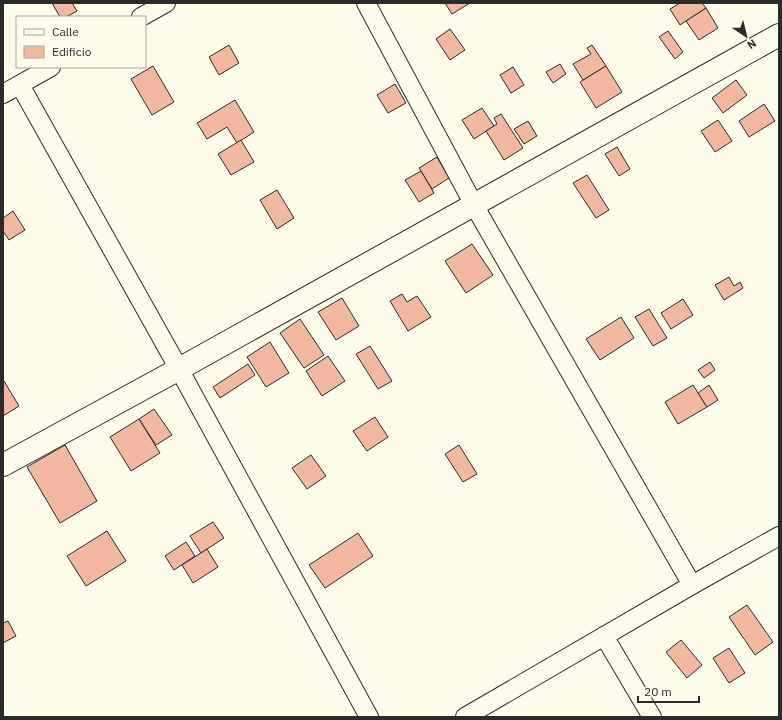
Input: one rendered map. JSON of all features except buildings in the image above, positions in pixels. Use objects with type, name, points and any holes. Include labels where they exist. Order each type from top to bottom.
[{"type":"street","points":[[143,16],[166,3]]},
{"type":"street","points":[[366,3],[474,205],[692,585]]},
{"type":"street","points":[[3,465],[179,369],[779,35]]},
{"type":"street","points":[[3,94],[50,68]]},
{"type":"street","points":[[20,85],[179,369],[369,717]]},
{"type":"street","points":[[465,717],[779,536]]},
{"type":"street","points":[[604,636],[652,717]]}]
